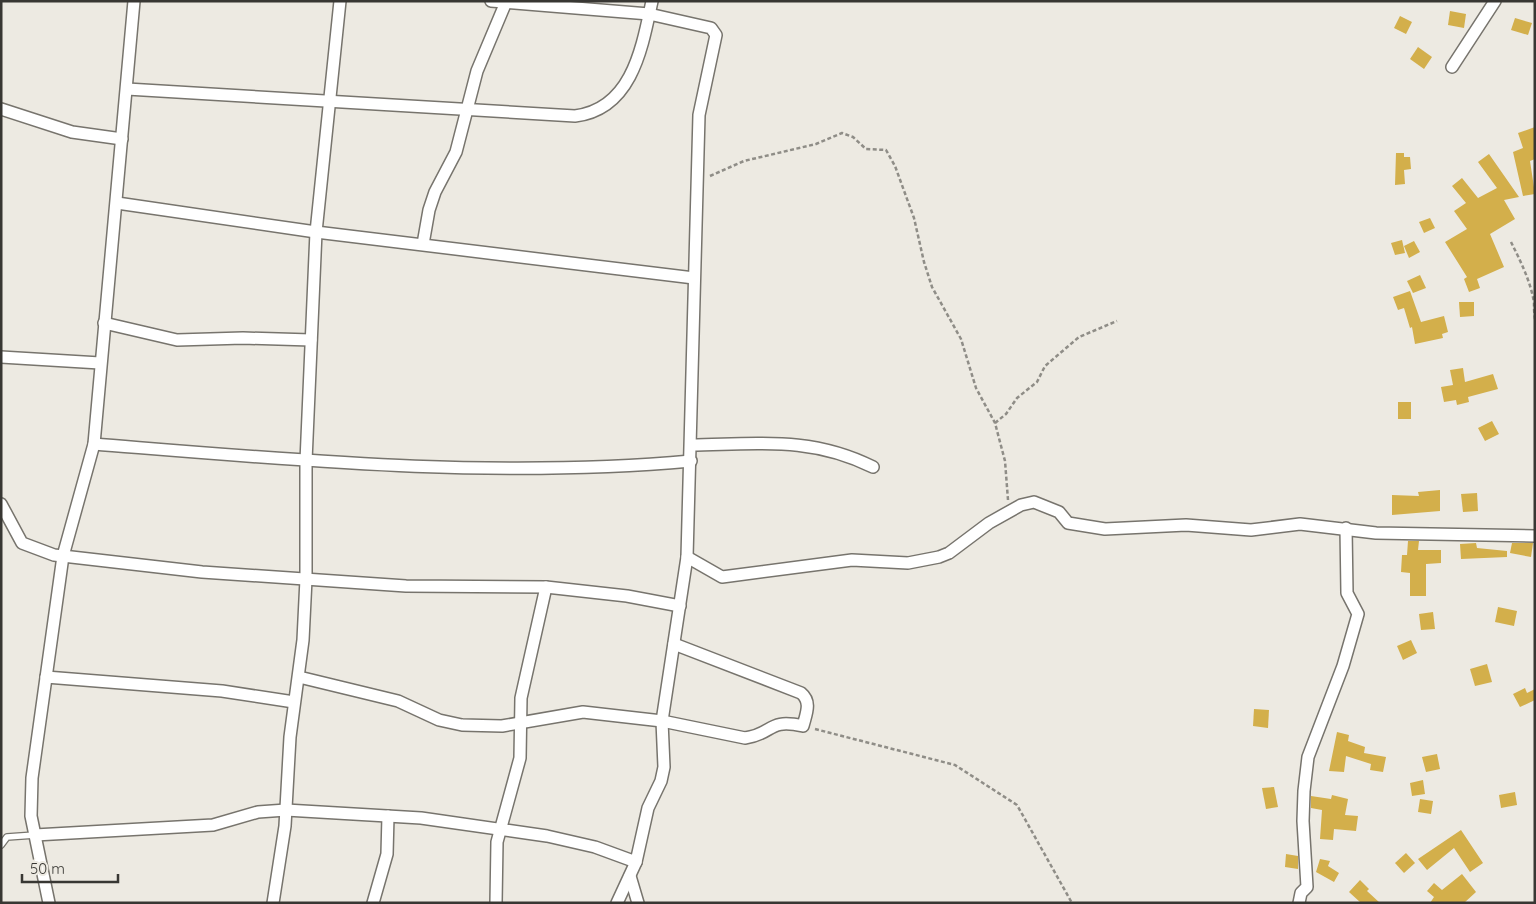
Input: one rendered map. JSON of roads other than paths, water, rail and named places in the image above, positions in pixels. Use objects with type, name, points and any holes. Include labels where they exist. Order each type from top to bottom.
[{"type":"street","points":[[49,903],[49,892],[31,816],[32,778],[63,556],[94,444],[134,1]]},
{"type":"street","points":[[273,903],[286,810],[290,737],[299,677],[306,579],[306,461],[316,232],[340,1]]},
{"type":"street","points":[[491,1],[649,14],[711,28],[717,40],[699,115],[687,557],[662,722],[664,767],[661,781],[648,808],[636,862],[618,903]]},
{"type":"street","points":[[126,89],[576,116],[592,114],[616,97],[627,83],[637,60],[652,1]]},
{"type":"street","points":[[1452,67],[1495,1]]},
{"type":"street","points":[[423,244],[432,201],[456,152],[477,71],[506,2]]},
{"type":"street","points":[[1,108],[72,132],[122,139]]},
{"type":"street","points":[[117,203],[316,232],[694,278]]},
{"type":"street","points":[[104,322],[177,340],[243,338],[311,340]]},
{"type":"street","points":[[1,357],[100,364]]},
{"type":"street","points":[[691,445],[746,442],[790,444],[839,453],[873,467]]},
{"type":"street","points":[[94,444],[372,466],[477,468],[629,467],[691,461]]},
{"type":"street","points":[[687,557],[722,577],[852,560],[908,563],[939,557],[949,553],[989,523],[1021,505],[1034,502],[1059,512],[1068,522],[1105,529],[1186,524],[1251,530],[1300,524],[1376,533],[1535,536]]},
{"type":"street","points":[[1,504],[22,543],[63,556],[202,572],[406,586],[546,587],[627,596],[680,606]]},
{"type":"street","points":[[1299,903],[1302,893],[1307,888],[1303,821],[1308,757],[1343,666],[1358,614],[1347,593],[1346,528]]},
{"type":"street","points":[[496,903],[496,859],[500,829],[520,758],[522,724],[520,698],[546,587]]},
{"type":"street","points":[[299,677],[398,701],[439,720],[462,725],[522,724],[582,712],[662,722],[745,738],[755,737],[779,723],[803,726],[808,705],[807,700],[801,693],[674,644]]},
{"type":"street","points":[[46,677],[222,691],[294,702]]},
{"type":"street","points":[[35,835],[213,825],[258,812],[286,810],[388,816],[500,829],[572,841],[636,862]]},
{"type":"street","points":[[373,903],[387,854],[388,816]]},
{"type":"street","points":[[630,876],[638,903]]},
{"type":"lane","points":[[1,845],[4,836],[35,835]]}]
